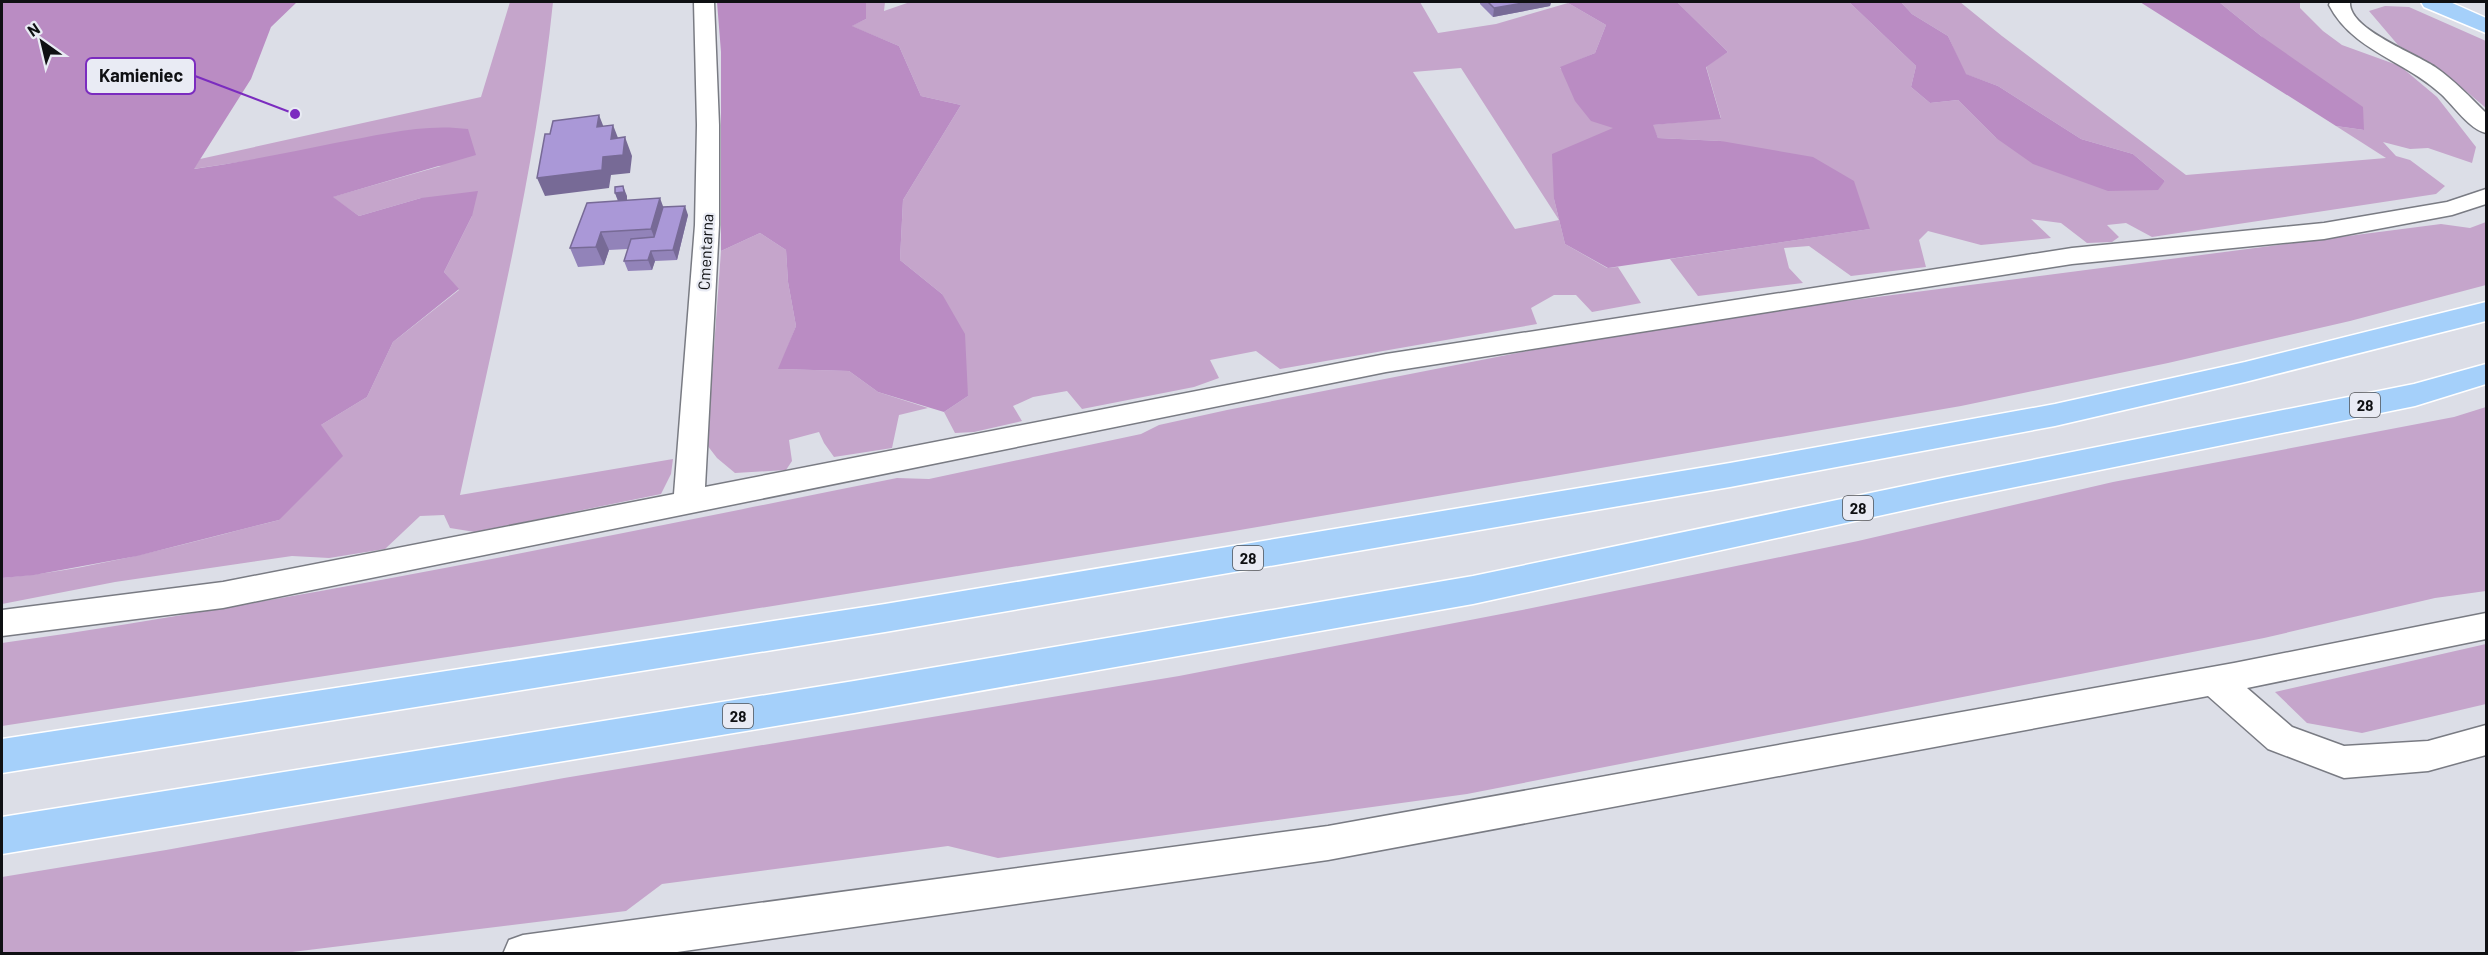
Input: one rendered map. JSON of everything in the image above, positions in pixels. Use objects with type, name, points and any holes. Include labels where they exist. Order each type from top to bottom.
[{"type":"main road","points":[[2432,2],[2487,26]]},
{"type":"main road","name":"28","points":[[2,756],[885,618],[1741,473],[2067,412],[2268,366],[2487,312]]},
{"type":"main road","name":"28","points":[[2,836],[901,689],[1473,590],[1959,487],[2415,395],[2487,374]]},
{"type":"lane","name":"Cmentarna","points":[[689,502],[707,225],[708,124],[704,2]]},
{"type":"lane","points":[[2340,2],[2344,18],[2355,30],[2424,69],[2457,95],[2487,126]]},
{"type":"lane","points":[[2,623],[223,595],[1386,363],[2072,256],[2324,231],[2452,208],[2487,196]]},
{"type":"lane","points":[[523,954],[1328,843],[2214,680],[2487,626]]},
{"type":"lane","points":[[2214,680],[2280,738],[2344,762],[2428,756],[2487,740]]},
{"type":"shaded area","points":[[2,2],[297,2],[271,27],[251,79],[194,169],[402,131],[435,128],[468,129],[476,155],[333,197],[359,216],[421,198],[478,191],[472,216],[444,272],[459,289],[393,342],[367,397],[321,425],[343,456],[279,520],[137,556],[34,575],[2,578]]},
{"type":"shaded area","points":[[510,2],[553,2],[546,64],[525,188],[460,495],[673,459],[671,474],[661,494],[475,532],[450,528],[444,515],[420,516],[385,549],[329,558],[292,556],[115,582],[2,604],[2,578],[107,562],[279,520],[321,425],[367,397],[393,342],[459,290],[444,272],[472,216],[421,198],[359,216],[332,197],[441,166],[253,160],[193,169],[200,159],[481,97]]},
{"type":"shaded area","points":[[717,2],[866,2],[866,19],[852,26],[899,46],[921,96],[961,105],[903,200],[900,260],[942,294],[965,334],[968,396],[944,412],[878,392],[849,371],[778,369],[796,326],[788,282],[786,250],[760,233],[721,251],[721,52]]},
{"type":"shaded area","points":[[866,2],[885,2],[884,11],[910,2],[1420,2],[1438,33],[1496,24],[1568,3],[1606,25],[1595,53],[1560,68],[1614,128],[1554,199],[1565,244],[1607,268],[1618,267],[1641,303],[1592,312],[1576,295],[1554,295],[1531,308],[1537,324],[1280,369],[1256,351],[1210,360],[1219,378],[1194,387],[1082,409],[1067,391],[1033,397],[1013,406],[1022,421],[974,432],[955,433],[944,412],[968,396],[942,294],[900,260],[903,200],[961,105],[921,96],[899,46],[851,26],[866,19]],"holes":[[[1461,68],[1559,220],[1515,229],[1413,72]]]},
{"type":"shaded area","points":[[1677,2],[1849,2],[1916,66],[1911,87],[1930,103],[1958,100],[1996,138],[2157,190],[2165,181],[2133,154],[2081,139],[1998,86],[1965,74],[1948,36],[1912,14],[1901,2],[1960,2],[2186,175],[2386,158],[2336,126],[2364,130],[2261,36],[2219,2],[2300,2],[2300,8],[2323,31],[2342,45],[2400,66],[2437,97],[2476,147],[2472,163],[2428,148],[2410,149],[2383,142],[2396,156],[2410,160],[2445,186],[2436,194],[2152,237],[2126,223],[2107,225],[2119,237],[2112,242],[2087,243],[2061,223],[2031,219],[2051,238],[1981,245],[1928,231],[1919,240],[1926,267],[1851,276],[1809,246],[1784,248],[1789,268],[1803,283],[1698,296],[1670,259],[1870,229],[1721,141],[1658,138],[1652,125],[1721,118],[1706,66],[1728,52]]},
{"type":"shaded area","points":[[1677,2],[1728,52],[1706,67],[1721,119],[1653,125],[1658,138],[1721,141],[1813,157],[1854,181],[1870,229],[1608,268],[1565,244],[1554,199],[1552,154],[1613,128],[1591,121],[1575,101],[1560,67],[1595,53],[1606,25],[1568,3]]},
{"type":"shaded area","points":[[1849,2],[1901,2],[1912,14],[1948,36],[1966,74],[1998,86],[2081,139],[2133,154],[2165,181],[2158,190],[2108,191],[2033,164],[1996,138],[1958,100],[1930,103],[1911,87],[1916,66]]},
{"type":"shaded area","points":[[2140,2],[2219,2],[2261,36],[2363,107],[2364,130],[2336,126]]},
{"type":"shaded area","points":[[2385,6],[2409,7],[2486,41],[2486,108],[2442,71],[2398,45],[2369,11]]},
{"type":"shaded area","points":[[2486,222],[2486,285],[2350,321],[2168,363],[1961,406],[1234,531],[680,621],[2,726],[2,643],[338,588],[897,478],[929,479],[1141,434],[1159,425],[1227,410],[1604,336],[1745,314],[2441,224],[2470,228]]},
{"type":"shaded area","points":[[760,233],[786,250],[788,282],[796,326],[779,369],[849,371],[878,392],[928,408],[899,415],[892,448],[834,457],[819,432],[789,440],[792,461],[786,470],[735,473],[717,458],[707,445],[721,251]]},
{"type":"shaded area","points":[[2486,407],[2486,591],[2435,598],[2264,638],[1467,794],[998,858],[948,846],[662,884],[626,911],[284,953],[2,953],[2,877],[166,850],[564,778],[1179,676],[1527,609],[1858,541],[2113,482],[2454,417]]},
{"type":"shaded area","points":[[2486,644],[2486,704],[2362,733],[2307,723],[2275,692]]},
{"type":"building","points":[[1488,2],[1529,2],[1494,8]]},
{"type":"building","points":[[599,115],[597,127],[613,125],[611,139],[625,137],[623,155],[603,157],[602,170],[537,178],[545,134],[550,134],[553,121]]},
{"type":"building","points":[[623,186],[624,192],[615,193],[615,187]]},
{"type":"building","points":[[660,198],[651,229],[601,232],[596,247],[570,248],[587,203]]},
{"type":"building","points":[[685,206],[673,250],[651,251],[648,260],[624,261],[631,239],[654,237],[663,207]]},
{"type":"place","name":"Kamieniec","points":[[295,114]]}]
